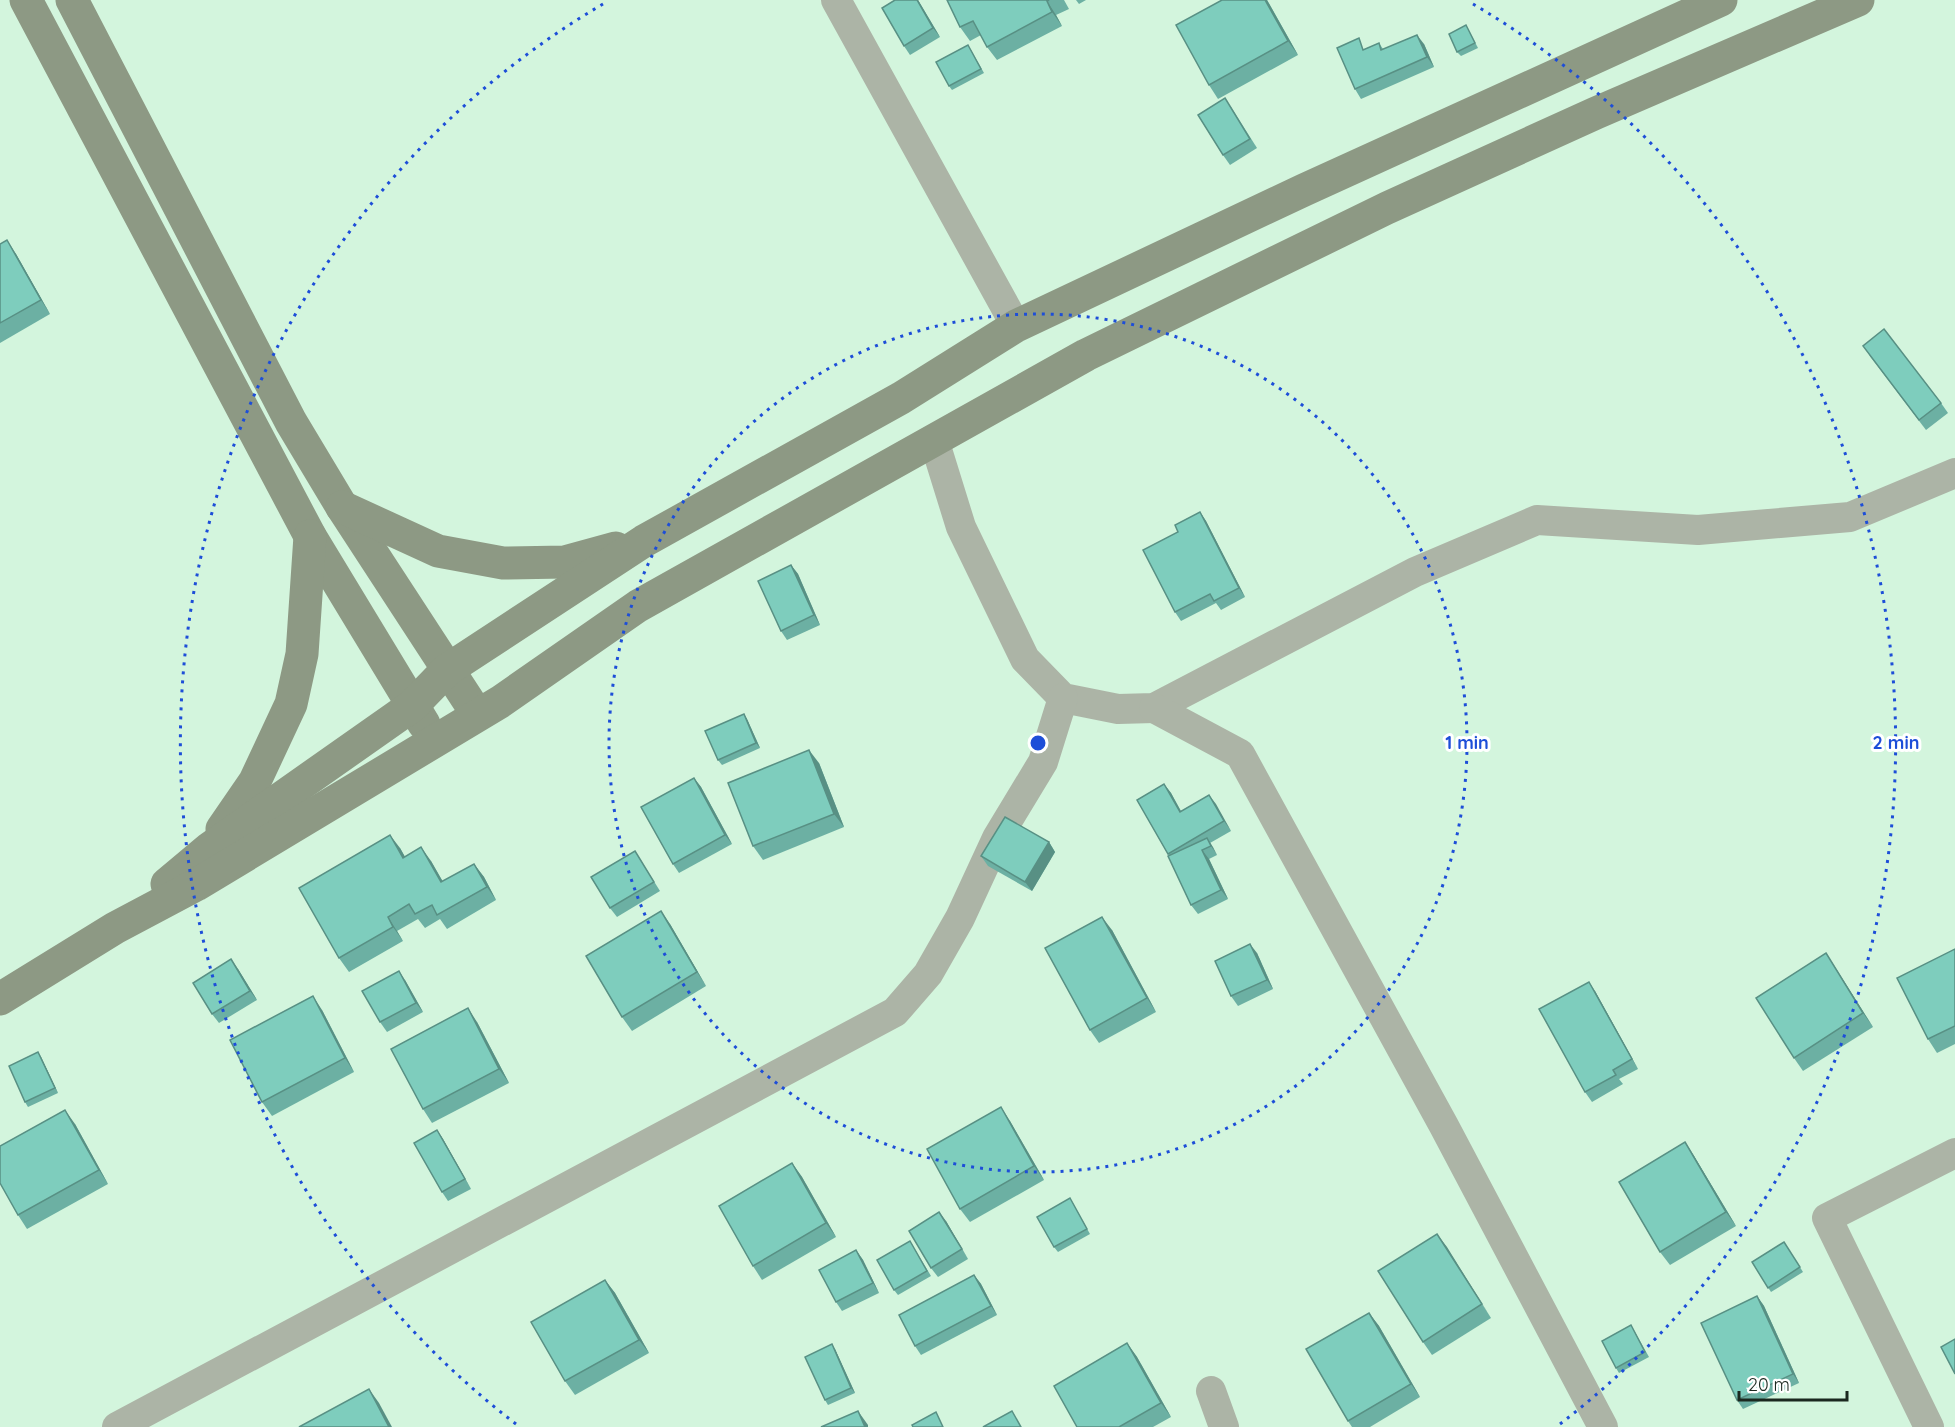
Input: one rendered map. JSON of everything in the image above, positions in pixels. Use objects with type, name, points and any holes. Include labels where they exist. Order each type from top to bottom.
[{"type":"street","points":[[26,0],[310,536],[412,706],[435,740]]},
{"type":"street","points":[[72,0],[265,375],[342,507],[477,714]]},
{"type":"street","points":[[836,0],[1016,326]]},
{"type":"street","points":[[115,928],[210,848],[412,706],[447,670],[644,541],[901,398],[1016,326],[1304,190],[1721,0]]},
{"type":"street","points":[[0,999],[115,928],[196,885],[435,740],[638,606],[1086,355],[1387,208],[1596,113],[1858,0]]},
{"type":"street","points":[[934,440],[962,527],[1025,659],[1063,698],[1118,709],[1155,708],[1415,572],[1537,520],[1698,530],[1850,518],[1955,473]]},
{"type":"street","points":[[342,507],[438,551],[503,563],[565,562],[644,541]]},
{"type":"street","points":[[210,848],[255,781],[291,704],[302,654],[310,536]]},
{"type":"street","points":[[117,1427],[895,1012],[928,974],[960,918],[997,838],[1042,762],[1063,698]]},
{"type":"street","points":[[1155,708],[1240,754],[1444,1126],[1603,1427]]},
{"type":"street","points":[[1929,1427],[1827,1218],[1955,1153]]},
{"type":"street","points":[[1211,1391],[1224,1427]]},
{"type":"building","points":[[895,0],[917,0],[933,28],[904,46],[882,8]]},
{"type":"building","points":[[947,0],[1049,0],[1047,1],[1052,12],[987,47],[973,21],[960,27]]},
{"type":"building","points":[[1222,0],[1265,0],[1288,41],[1209,85],[1176,25]]},
{"type":"building","points":[[1466,25],[1475,43],[1457,52],[1449,34]]},
{"type":"building","points":[[1417,35],[1427,57],[1355,89],[1337,48],[1359,38],[1363,50],[1379,43],[1381,50]]},
{"type":"building","points":[[968,45],[981,69],[949,86],[936,62]]},
{"type":"building","points":[[1225,98],[1250,139],[1223,155],[1198,115]]},
{"type":"building","points":[[7,240],[41,300],[0,323],[0,244]]},
{"type":"building","points":[[1884,329],[1941,403],[1919,420],[1863,346]]},
{"type":"building","points":[[1200,512],[1239,588],[1214,601],[1210,594],[1175,612],[1143,550],[1178,532],[1175,525]]},
{"type":"building","points":[[791,565],[814,615],[781,631],[758,581]]},
{"type":"building","points":[[744,714],[756,743],[718,760],[705,731]]},
{"type":"building","points":[[809,750],[834,814],[753,846],[728,783]]},
{"type":"building","points":[[694,778],[725,835],[673,864],[641,807]]},
{"type":"building","points":[[1164,784],[1180,812],[1209,795],[1224,821],[1168,854],[1137,800]]},
{"type":"building","points":[[1005,817],[1049,842],[1025,882],[981,856]]},
{"type":"building","points":[[390,835],[403,858],[421,847],[441,882],[474,864],[487,887],[437,915],[432,905],[415,914],[409,904],[388,917],[393,927],[339,958],[299,888]]},
{"type":"building","points":[[1207,838],[1211,846],[1202,850],[1221,890],[1191,905],[1168,856]]},
{"type":"building","points":[[635,851],[654,882],[610,908],[591,877]]},
{"type":"building","points":[[661,911],[697,972],[622,1017],[586,956]]},
{"type":"building","points":[[1102,917],[1147,998],[1090,1030],[1045,948]]},
{"type":"building","points":[[1250,944],[1267,980],[1231,996],[1215,961]]},
{"type":"building","points":[[1955,949],[1955,1026],[1928,1039],[1897,978]]},
{"type":"building","points":[[1826,953],[1863,1013],[1794,1058],[1756,998]]},
{"type":"building","points":[[231,959],[250,991],[212,1014],[193,983]]},
{"type":"building","points":[[399,971],[416,1003],[380,1022],[362,991]]},
{"type":"building","points":[[1589,982],[1632,1059],[1613,1070],[1616,1075],[1585,1092],[1539,1009]]},
{"type":"building","points":[[313,996],[345,1058],[262,1102],[230,1040]]},
{"type":"building","points":[[468,1008],[499,1069],[423,1109],[391,1049]]},
{"type":"building","points":[[38,1052],[55,1088],[25,1102],[9,1066]]},
{"type":"building","points":[[1001,1107],[1034,1166],[960,1209],[927,1149]]},
{"type":"building","points":[[65,1110],[99,1170],[18,1215],[0,1183],[0,1146]]},
{"type":"building","points":[[437,1130],[465,1179],[442,1192],[414,1143]]},
{"type":"building","points":[[1685,1142],[1726,1212],[1660,1252],[1619,1182]]},
{"type":"building","points":[[792,1163],[826,1223],[753,1266],[719,1206]]},
{"type":"building","points":[[1070,1198],[1087,1229],[1054,1247],[1037,1217]]},
{"type":"building","points":[[939,1212],[962,1249],[931,1268],[909,1231]]},
{"type":"building","points":[[1437,1234],[1482,1304],[1423,1342],[1378,1271]]},
{"type":"building","points":[[910,1241],[927,1271],[894,1290],[877,1260]]},
{"type":"building","points":[[1784,1242],[1800,1267],[1768,1288],[1752,1262]]},
{"type":"building","points":[[856,1250],[873,1283],[836,1302],[819,1270]]},
{"type":"building","points":[[974,1275],[991,1306],[915,1346],[899,1315]]},
{"type":"building","points":[[605,1280],[639,1340],[565,1381],[531,1322]]},
{"type":"building","points":[[1757,1296],[1793,1374],[1737,1400],[1701,1323]]},
{"type":"building","points":[[1369,1313],[1411,1384],[1348,1421],[1306,1349]]},
{"type":"building","points":[[1631,1325],[1645,1352],[1616,1368],[1602,1341]]},
{"type":"building","points":[[1955,1339],[1955,1374],[1941,1347]]},
{"type":"building","points":[[1127,1343],[1161,1403],[1119,1427],[1077,1427],[1054,1386]]},
{"type":"building","points":[[832,1344],[851,1388],[825,1400],[805,1357]]},
{"type":"building","points":[[369,1389],[389,1427],[299,1427]]},
{"type":"building","points":[[858,1411],[865,1427],[821,1427]]},
{"type":"building","points":[[1012,1411],[1021,1427],[983,1427]]},
{"type":"building","points":[[936,1412],[943,1427],[913,1427],[912,1425]]}]
